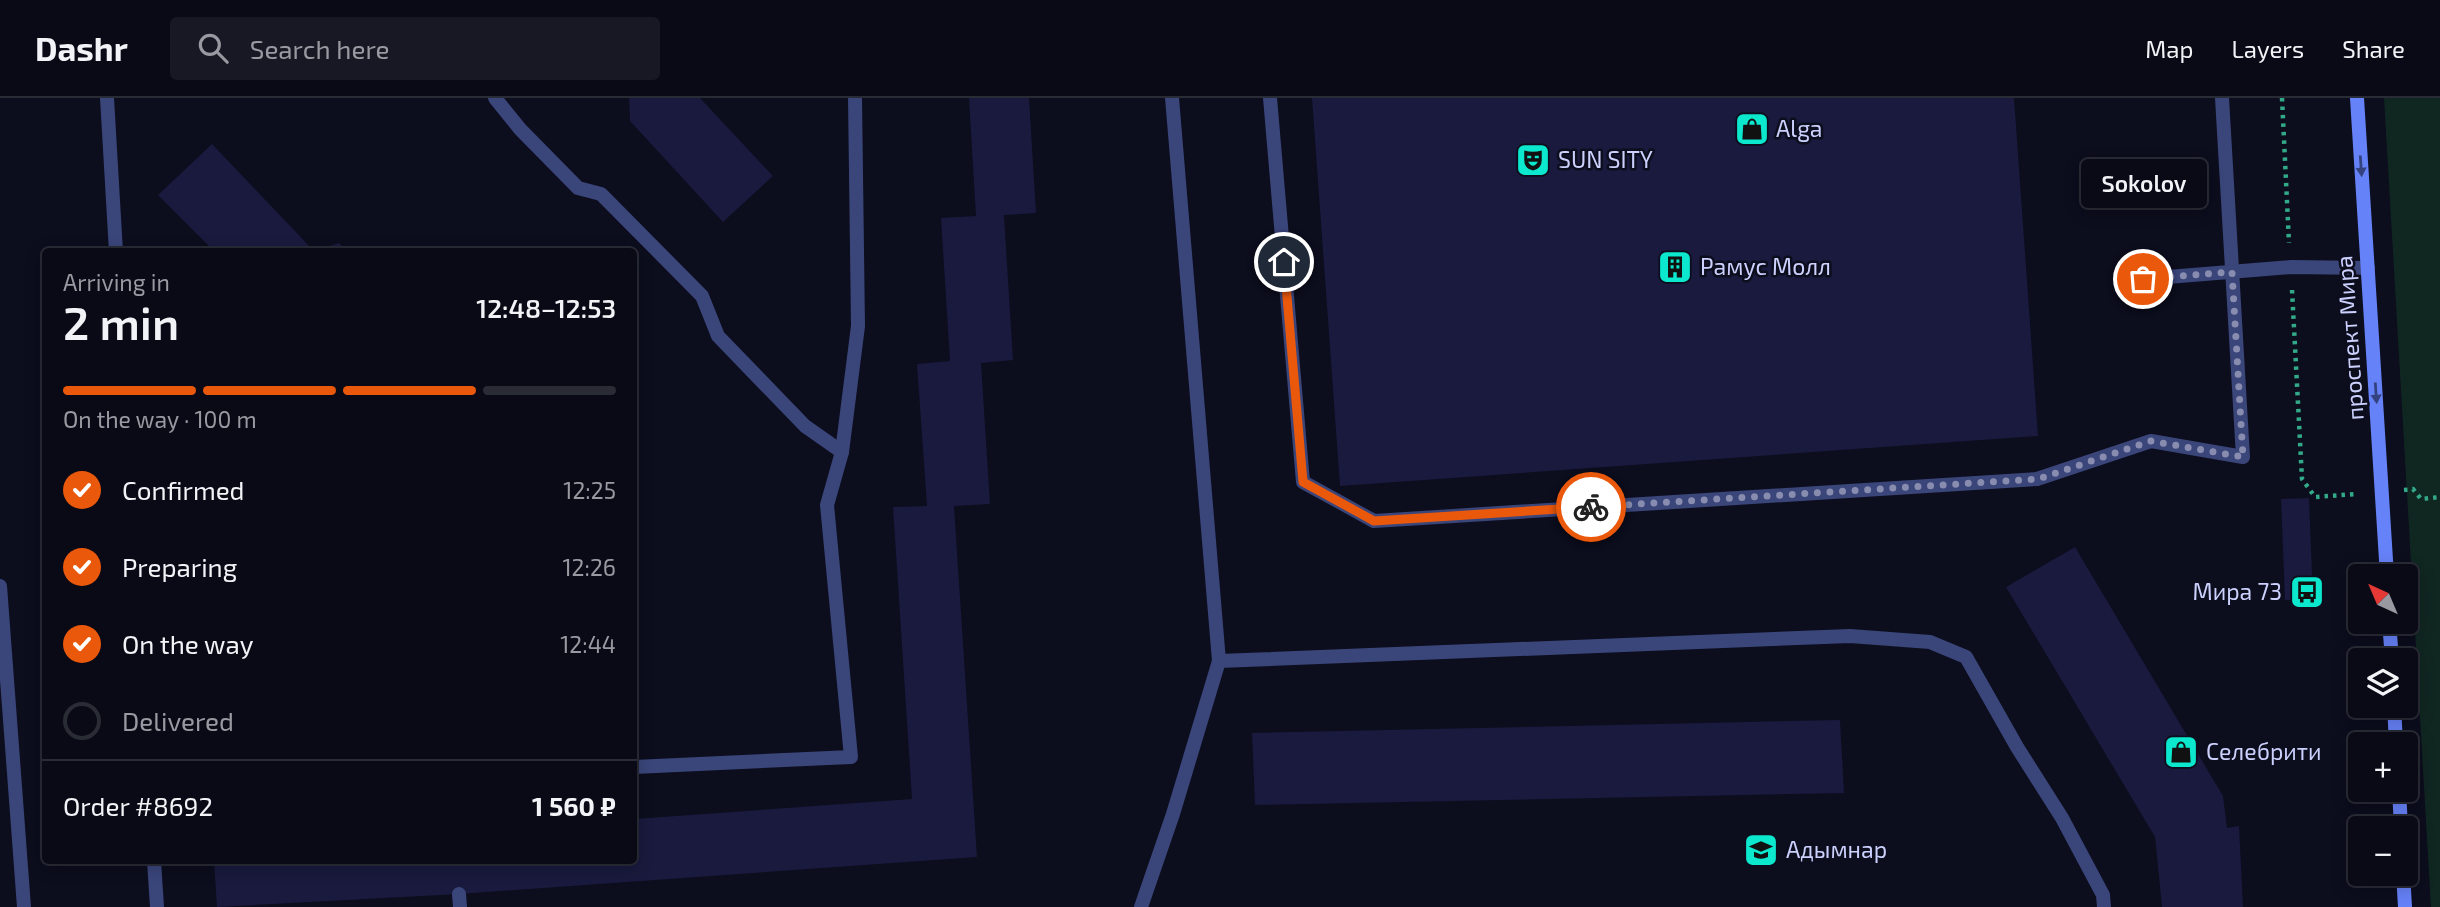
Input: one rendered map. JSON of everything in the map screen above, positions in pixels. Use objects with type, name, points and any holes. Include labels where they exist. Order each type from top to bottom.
[{"type":"main road","name":"проспект Мира","points":[[2357,98],[2386,564]]},
{"type":"main road","points":[[2404,886],[2405,907]]},
{"type":"street","points":[[107,98],[116,248]]},
{"type":"street","points":[[495,98],[520,130],[578,188],[601,194],[702,296],[718,337],[805,426],[842,452]]},
{"type":"street","points":[[637,767],[851,757],[827,505],[842,452],[858,326],[855,98]]},
{"type":"street","points":[[1141,907],[1173,814],[1219,661],[1172,98]]},
{"type":"street","points":[[1270,98],[1303,482],[1374,521],[2038,479],[2151,441],[2243,457],[2222,98]]},
{"type":"street","points":[[2143,279],[2291,267],[2368,268]]},
{"type":"street","points":[[0,586],[24,907]]},
{"type":"street","points":[[1219,661],[1850,636],[1930,642],[1966,657],[2017,747],[2062,818],[2103,895],[2104,907]]},
{"type":"street","points":[[154,864],[157,907]]},
{"type":"path","points":[[2282,98],[2302,478],[2315,497],[2413,489],[2421,499],[2440,497]]},
{"type":"green space","points":[[2384,98],[2440,98],[2440,907],[2431,907],[2415,634],[2418,634],[2418,564],[2411,564]]},
{"type":"building","points":[[629,98],[700,98],[773,176],[723,222],[630,121]]},
{"type":"building","points":[[969,98],[1029,98],[1036,213],[1004,215],[1013,360],[981,363],[990,504],[954,506],[977,857],[459,894],[217,907],[214,864],[637,864],[637,819],[912,799],[893,507],[927,506],[917,364],[950,361],[941,218],[976,216]]},
{"type":"building","name":"Рамус Молл","points":[[1312,98],[2014,98],[2038,436],[1340,486]]},
{"type":"building","points":[[212,144],[311,248],[211,248],[158,195]]},
{"type":"building","points":[[339,243],[344,248],[323,248]]},
{"type":"building","points":[[2309,498],[2313,599],[2285,600],[2281,499]]},
{"type":"building","points":[[2075,547],[2223,796],[2227,828],[2239,826],[2243,907],[2162,907],[2155,837],[2006,587]]},
{"type":"building","points":[[1840,720],[1844,793],[1255,805],[1252,733]]},
{"type":"way so far","points":[[1591,507],[2038,479],[2151,441],[2243,457],[2232,272],[2143,279]]},
{"type":"place","name":"Alga","points":[[1752,129]]},
{"type":"place","name":"SUN SITY","points":[[1533,160]]},
{"type":"place","name":"Рамус Молл","points":[[1675,267]]},
{"type":"place","name":"Sokolov","points":[[2143,279]]},
{"type":"place","name":"Мира 73","points":[[2307,592]]},
{"type":"place","name":"Селебрити","points":[[2181,752]]},
{"type":"place","name":"Адымнар","points":[[1761,850]]},
{"type":"route","points":[[1284,262],[1303,482],[1374,521],[1591,507]]}]
